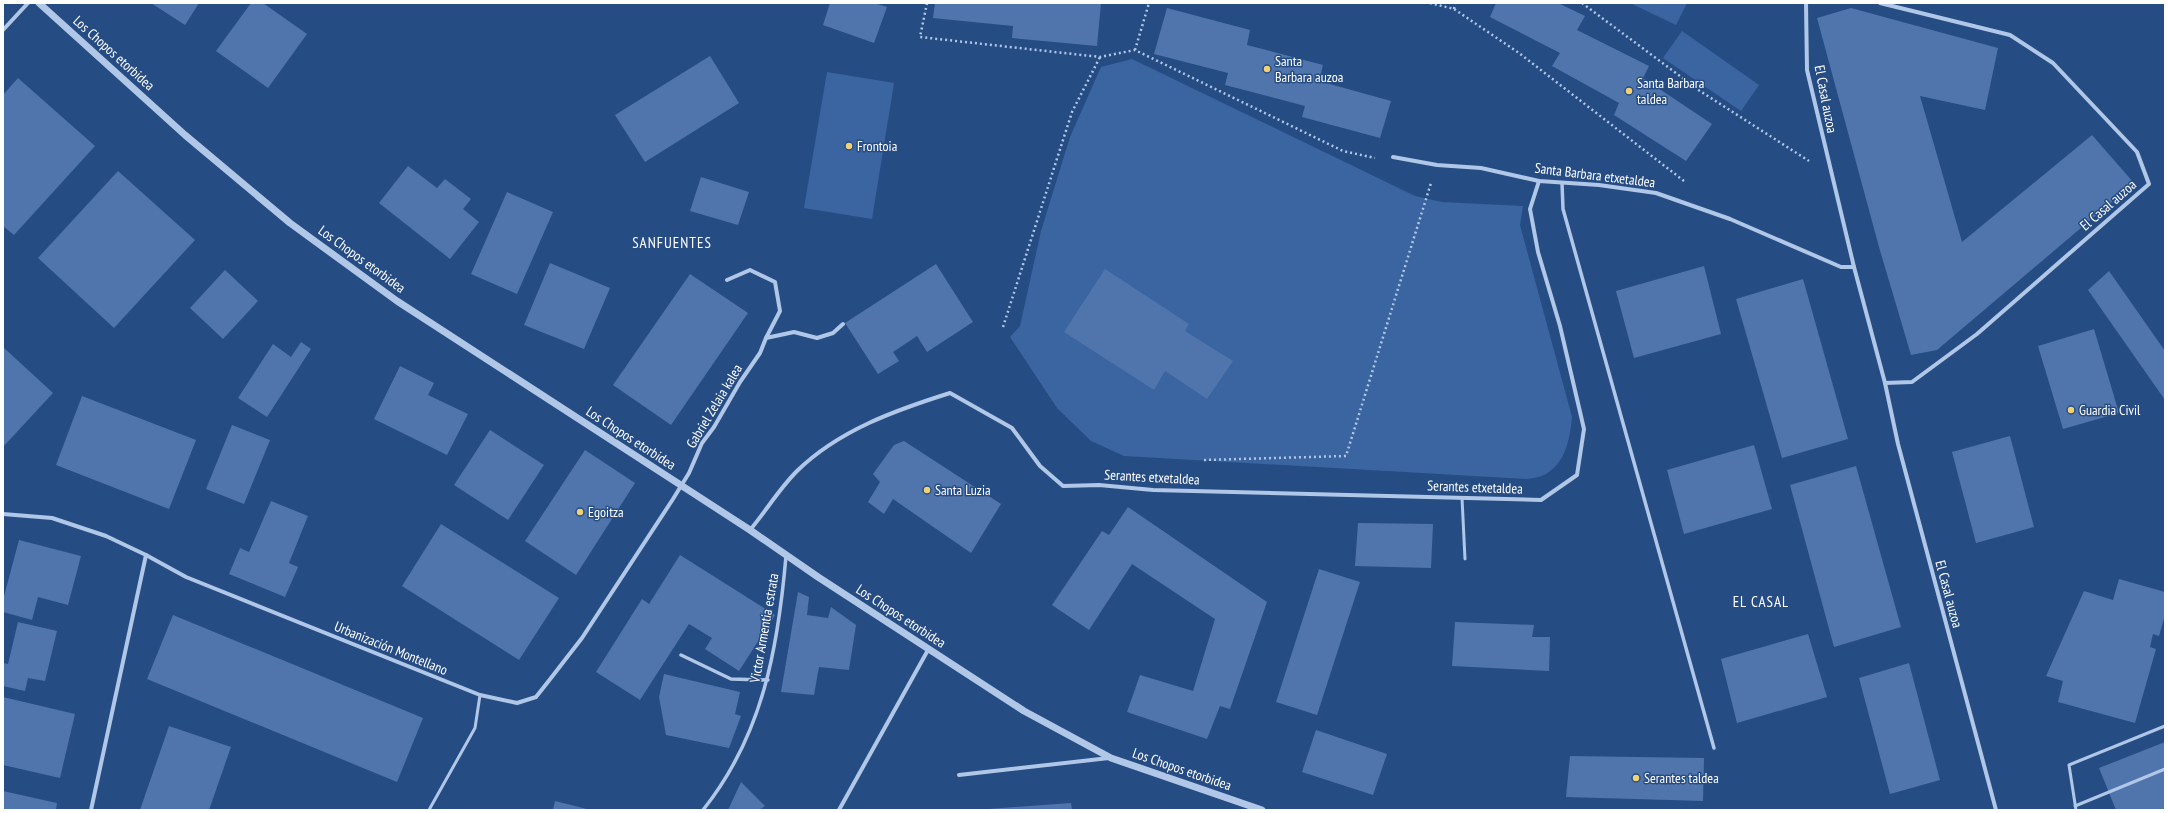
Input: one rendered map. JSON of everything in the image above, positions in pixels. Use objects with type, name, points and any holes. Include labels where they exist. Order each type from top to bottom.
[{"type":"street","points":[[3,30],[28,3]]},
{"type":"street","name":"Los Chopos etorbidea","points":[[39,3],[185,135],[290,223],[397,301],[750,530],[928,650],[1024,712],[1111,758],[1262,810]]},
{"type":"street","name":"El Casal auzoa","points":[[1806,3],[1807,70],[1854,267],[1885,383],[1898,444],[1996,810]]},
{"type":"street","name":"El Casal auzoa","points":[[1880,3],[2010,35],[2053,63],[2137,152],[2150,184],[1963,345],[1912,382],[1885,383]]},
{"type":"street","name":"Santa Barbara etxetaldea","points":[[1393,157],[1437,164],[1481,168],[1539,181],[1656,193],[1730,219],[1841,267],[1854,267]]},
{"type":"street","name":"Serantes etxetaldea","points":[[750,530],[780,489],[827,445],[909,406],[950,393],[1012,428],[1040,466],[1063,486],[1099,485],[1153,490],[1541,500],[1577,475],[1584,429],[1560,326],[1538,252],[1530,209],[1539,181]]},
{"type":"street","points":[[1562,183],[1563,209],[1714,748]]},
{"type":"street","name":"Gabriel Zelaia kalea","points":[[680,486],[689,472],[702,442],[714,427],[740,382],[760,353],[780,311],[775,282],[750,270],[727,280]]},
{"type":"street","points":[[766,338],[794,332],[817,338],[832,333],[843,324]]},
{"type":"street","name":"Urbanización Montellano","points":[[3,514],[52,518],[106,536],[146,555],[186,577],[480,696],[517,703],[536,697],[582,638],[680,486]]},
{"type":"street","points":[[91,810],[146,555]]},
{"type":"street","name":"Victor Armentia estrata","points":[[703,810],[736,764],[754,723],[768,680],[786,555]]},
{"type":"street","points":[[839,810],[928,650]]},
{"type":"street","points":[[681,655],[731,679],[768,680]]},
{"type":"street","points":[[959,775],[1111,758]]},
{"type":"lane","points":[[1462,498],[1465,559]]},
{"type":"lane","points":[[430,810],[475,728],[480,696]]},
{"type":"lane","points":[[2076,810],[2069,765],[2165,726]]},
{"type":"lane","points":[[2075,806],[2165,769]]},
{"type":"path","points":[[927,3],[920,37],[1100,56],[1135,50],[1344,151],[1371,158],[1393,157]]},
{"type":"path","points":[[1135,50],[1149,3]]},
{"type":"path","points":[[1430,3],[1454,9],[1525,58],[1688,185]]},
{"type":"path","points":[[1454,9],[1455,3]]},
{"type":"path","points":[[1582,3],[1700,91],[1813,163]]},
{"type":"path","points":[[1003,327],[1072,112],[1100,56]]},
{"type":"path","points":[[1204,460],[1346,456],[1437,164]]},
{"type":"shaded area","points":[[1630,3],[1687,3],[1676,25]]},
{"type":"shaded area","points":[[1682,31],[1759,85],[1741,111],[1663,58]]},
{"type":"shaded area","points":[[1132,59],[1415,196],[1442,202],[1523,206],[1520,225],[1572,417],[1566,449],[1553,469],[1544,475],[1528,479],[1124,456],[1091,441],[1057,408],[1010,337],[1020,326],[1041,231],[1070,137],[1101,67]]},
{"type":"shaded area","name":"Frontoia","points":[[827,72],[894,83],[872,219],[804,208]]},
{"type":"building","points":[[151,3],[199,3],[185,25]]},
{"type":"building","points":[[251,3],[263,3],[307,34],[268,88],[216,51]]},
{"type":"building","points":[[830,3],[874,3],[887,7],[874,43],[823,25]]},
{"type":"building","points":[[935,3],[1101,3],[1097,46],[1012,38],[1013,26],[933,18]]},
{"type":"building","name":"Santa Barbara taldea","points":[[1496,3],[1558,3],[1585,16],[1577,30],[1649,66],[1643,78],[1712,124],[1686,161],[1614,115],[1619,103],[1552,66],[1560,53],[1490,17]]},
{"type":"building","name":"Santa Barbara auzoa","points":[[1167,8],[1250,30],[1247,45],[1323,65],[1319,81],[1391,101],[1380,138],[1302,117],[1305,106],[1225,85],[1228,73],[1154,54]]},
{"type":"building","points":[[1851,8],[1998,48],[1985,110],[1920,96],[1962,242],[2092,135],[2134,183],[1937,350],[1911,355],[1879,247],[1817,18]]},
{"type":"building","points":[[710,56],[739,103],[645,162],[615,115]]},
{"type":"building","points":[[18,78],[95,146],[14,235],[3,226],[3,95]]},
{"type":"building","points":[[408,166],[437,188],[445,179],[471,199],[463,209],[479,222],[450,259],[379,203]]},
{"type":"building","points":[[118,171],[195,240],[114,328],[38,258]]},
{"type":"building","points":[[701,177],[749,192],[738,225],[690,211]]},
{"type":"building","points":[[507,192],[553,212],[517,294],[471,274]]},
{"type":"building","points":[[550,263],[610,288],[584,349],[524,325]]},
{"type":"building","points":[[936,264],[973,322],[927,352],[917,336],[893,352],[899,361],[878,374],[845,323]]},
{"type":"building","points":[[1704,266],[1721,334],[1634,358],[1616,291]]},
{"type":"building","points":[[1105,269],[1189,324],[1185,331],[1233,361],[1207,399],[1165,371],[1154,390],[1064,332]]},
{"type":"building","points":[[225,270],[258,301],[223,339],[190,308]]},
{"type":"building","points":[[2109,271],[2165,351],[2165,400],[2088,290]]},
{"type":"building","points":[[690,274],[748,313],[671,425],[613,385]]},
{"type":"building","points":[[1803,279],[1848,439],[1782,458],[1736,299]]},
{"type":"building","points":[[2094,329],[2119,413],[2063,429],[2038,346]]},
{"type":"building","points":[[301,342],[311,349],[267,417],[238,398],[273,344],[291,357]]},
{"type":"building","points":[[3,347],[53,393],[3,447]]},
{"type":"building","points":[[400,366],[434,383],[428,395],[468,414],[447,455],[374,419]]},
{"type":"building","points":[[82,396],[196,440],[169,509],[56,465]]},
{"type":"building","points":[[232,425],[270,440],[244,504],[206,489]]},
{"type":"building","points":[[490,430],[544,465],[508,520],[454,485]]},
{"type":"building","points":[[2010,436],[2034,527],[1976,543],[1952,452]]},
{"type":"building","name":"Santa Luzia","points":[[904,441],[1001,504],[971,553],[893,499],[884,514],[868,502],[880,482],[873,474],[894,445]]},
{"type":"building","points":[[1754,445],[1772,509],[1684,534],[1667,470]]},
{"type":"building","name":"Egoitza","points":[[585,450],[635,483],[576,575],[525,541]]},
{"type":"building","points":[[1856,466],[1901,627],[1834,647],[1790,485]]},
{"type":"building","points":[[271,501],[308,516],[289,563],[298,567],[285,597],[229,574],[240,548],[249,552]]},
{"type":"building","points":[[1128,507],[1267,602],[1230,709],[1220,706],[1207,739],[1127,712],[1140,675],[1193,691],[1215,619],[1132,564],[1089,630],[1052,605],[1102,531],[1109,535]]},
{"type":"building","points":[[1358,523],[1433,524],[1431,568],[1355,566]]},
{"type":"building","points":[[441,524],[559,598],[519,660],[402,586]]},
{"type":"building","points":[[19,540],[81,556],[68,605],[38,597],[32,620],[3,612],[3,600]]},
{"type":"building","points":[[680,555],[775,615],[739,671],[705,649],[712,638],[689,624],[640,700],[596,672],[642,599],[649,604]]},
{"type":"building","points":[[1319,569],[1360,582],[1317,715],[1276,702]]},
{"type":"building","points":[[2119,579],[2165,592],[2165,615],[2159,636],[2153,634],[2150,647],[2156,649],[2135,723],[2058,702],[2063,681],[2046,676],[2084,591],[2113,600]]},
{"type":"building","points":[[798,592],[809,597],[807,615],[828,618],[831,607],[856,625],[849,670],[819,667],[814,695],[781,692]]},
{"type":"building","points":[[173,615],[423,718],[397,782],[147,679]]},
{"type":"building","points":[[18,622],[57,631],[45,681],[28,678],[25,691],[3,686],[3,663],[8,664]]},
{"type":"building","points":[[1455,622],[1534,625],[1532,637],[1550,637],[1549,671],[1452,666]]},
{"type":"building","points":[[1808,634],[1827,697],[1737,723],[1721,659]]},
{"type":"building","points":[[1909,663],[1940,780],[1890,794],[1859,678]]},
{"type":"building","points":[[664,674],[740,692],[735,714],[741,716],[729,748],[666,735],[659,697]]},
{"type":"building","points":[[3,697],[75,714],[60,778],[3,765]]},
{"type":"building","points":[[169,726],[231,747],[209,810],[140,810]]},
{"type":"building","points":[[1316,730],[1387,754],[1373,795],[1302,772]]},
{"type":"building","points":[[2165,742],[2165,810],[2116,810],[2099,768]]},
{"type":"building","name":"Serantes taldea","points":[[1570,756],[1704,758],[1703,801],[1566,797]]},
{"type":"building","points":[[741,782],[765,806],[759,810],[728,810]]},
{"type":"building","points":[[3,791],[57,803],[56,810],[3,810]]},
{"type":"building","points":[[555,801],[587,809],[587,810],[553,810]]},
{"type":"building","points":[[1071,803],[1072,810],[988,810],[988,809]]},
{"type":"place","name":"Santa Barbara auzoa","points":[[1267,69]]},
{"type":"place","name":"Santa Barbara taldea","points":[[1629,91]]},
{"type":"place","name":"Frontoia","points":[[849,146]]},
{"type":"place","name":"Guardia Civil","points":[[2071,410]]},
{"type":"place","name":"Santa Luzia","points":[[927,490]]},
{"type":"place","name":"Egoitza","points":[[580,512]]},
{"type":"place","name":"Serantes taldea","points":[[1636,778]]},
{"type":"district","name":"SANFUENTES","points":[[672,243]]},
{"type":"district","name":"EL CASAL","points":[[1761,602]]}]
